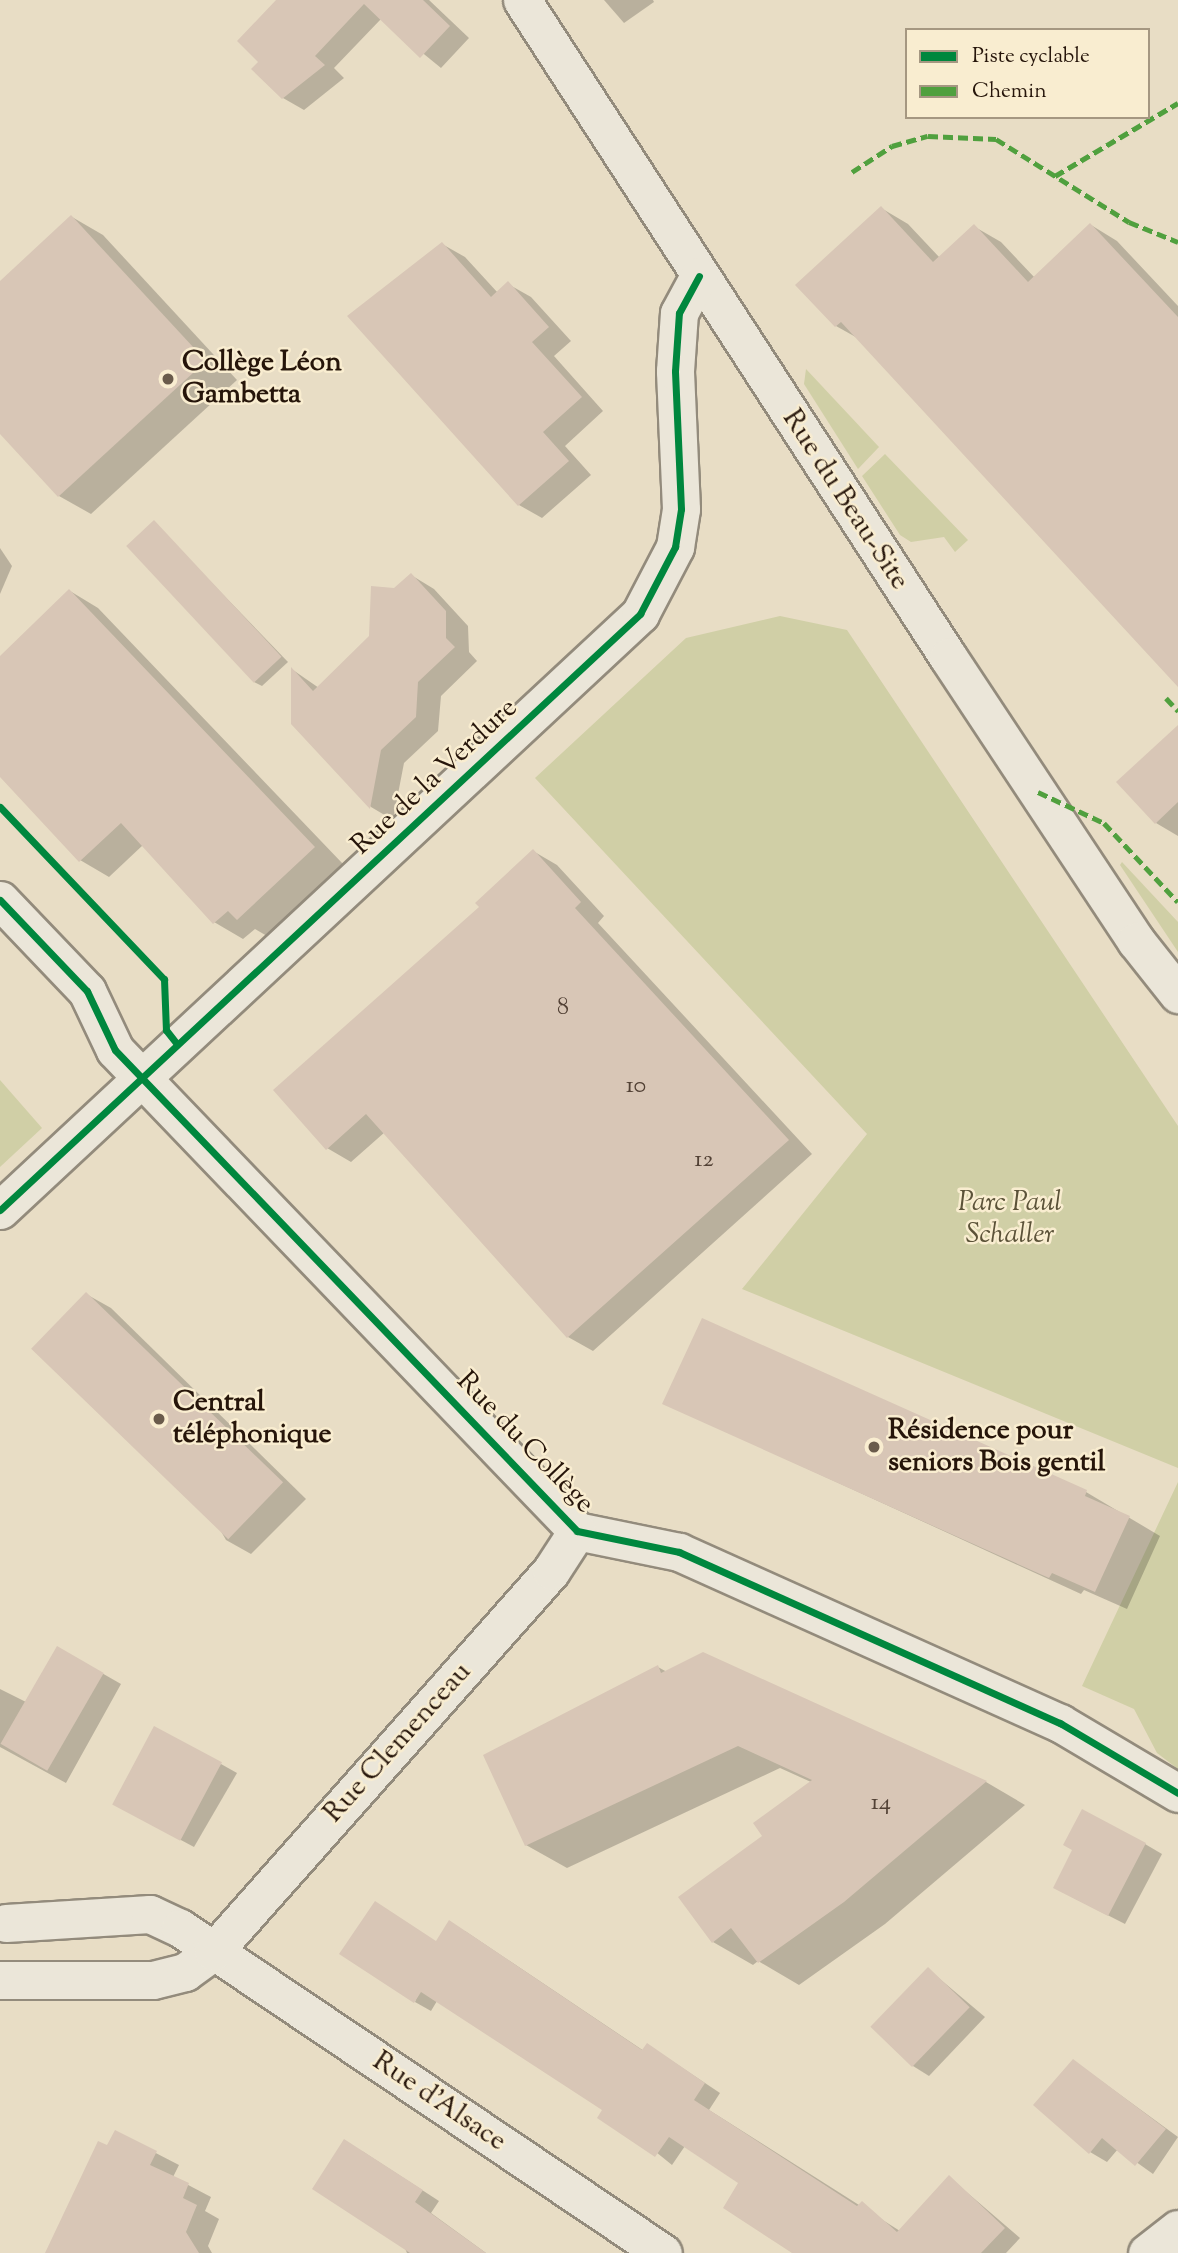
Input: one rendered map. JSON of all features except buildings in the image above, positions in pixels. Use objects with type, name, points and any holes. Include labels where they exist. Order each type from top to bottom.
[{"type":"street","name":"Rue du Beau-Site","points":[[522,0],[699,276],[1136,942],[1178,994]]},
{"type":"street","name":"Rue de la Verdure","points":[[0,1210],[640,614],[660,584],[681,509],[675,371],[679,313],[699,276]]},
{"type":"street","name":"Rue du Collège","points":[[0,900],[87,991],[115,1050],[577,1531],[679,1552],[1060,1723],[1178,1793]]},
{"type":"street","name":"Rue Clemenceau","points":[[213,1952],[551,1571],[577,1531]]},
{"type":"street","name":"Rue d'Alsace","points":[[213,1952],[185,1972],[153,1980],[0,1979],[3,1919],[150,1914],[213,1952],[663,2253]]},
{"type":"street","points":[[1147,2253],[1178,2229]]},
{"type":"green space","points":[[806,369],[879,447],[858,469],[804,384]]},
{"type":"green space","points":[[885,454],[968,540],[955,552],[944,537],[911,542],[900,535],[862,476]]},
{"type":"green space","name":"Parc Paul Schaller","points":[[780,616],[847,630],[1178,1126],[1178,1468],[742,1289],[867,1134],[535,778],[686,638]]},
{"type":"green space","points":[[1122,862],[1178,922],[1178,952],[1120,865]]},
{"type":"green space","points":[[0,1080],[42,1128],[0,1167]]},
{"type":"green space","points":[[1178,1482],[1178,1769],[1157,1753],[1134,1709],[1082,1686]]},
{"type":"marked path","points":[[1055,176],[1178,103]]},
{"type":"marked path","points":[[852,172],[892,146],[928,136],[996,139],[1129,222],[1178,242]]},
{"type":"marked path","points":[[1166,698],[1178,711]]},
{"type":"marked path","points":[[1038,792],[1104,823],[1178,902]]},
{"type":"cycle path","points":[[0,1210],[640,614],[675,547],[681,509],[675,371],[679,313],[699,276]]},
{"type":"cycle path","points":[[0,807],[164,979],[166,1030],[177,1044]]},
{"type":"cycle path","points":[[0,900],[87,991],[115,1050],[577,1531],[679,1552],[1060,1723],[1178,1793]]},
{"type":"place","name":"Collège Léon Gambetta","points":[[168,379]]},
{"type":"place","name":"Central téléphonique","points":[[159,1419]]},
{"type":"place","name":"Résidence pour seniors Bois gentil","points":[[874,1447]]}]
